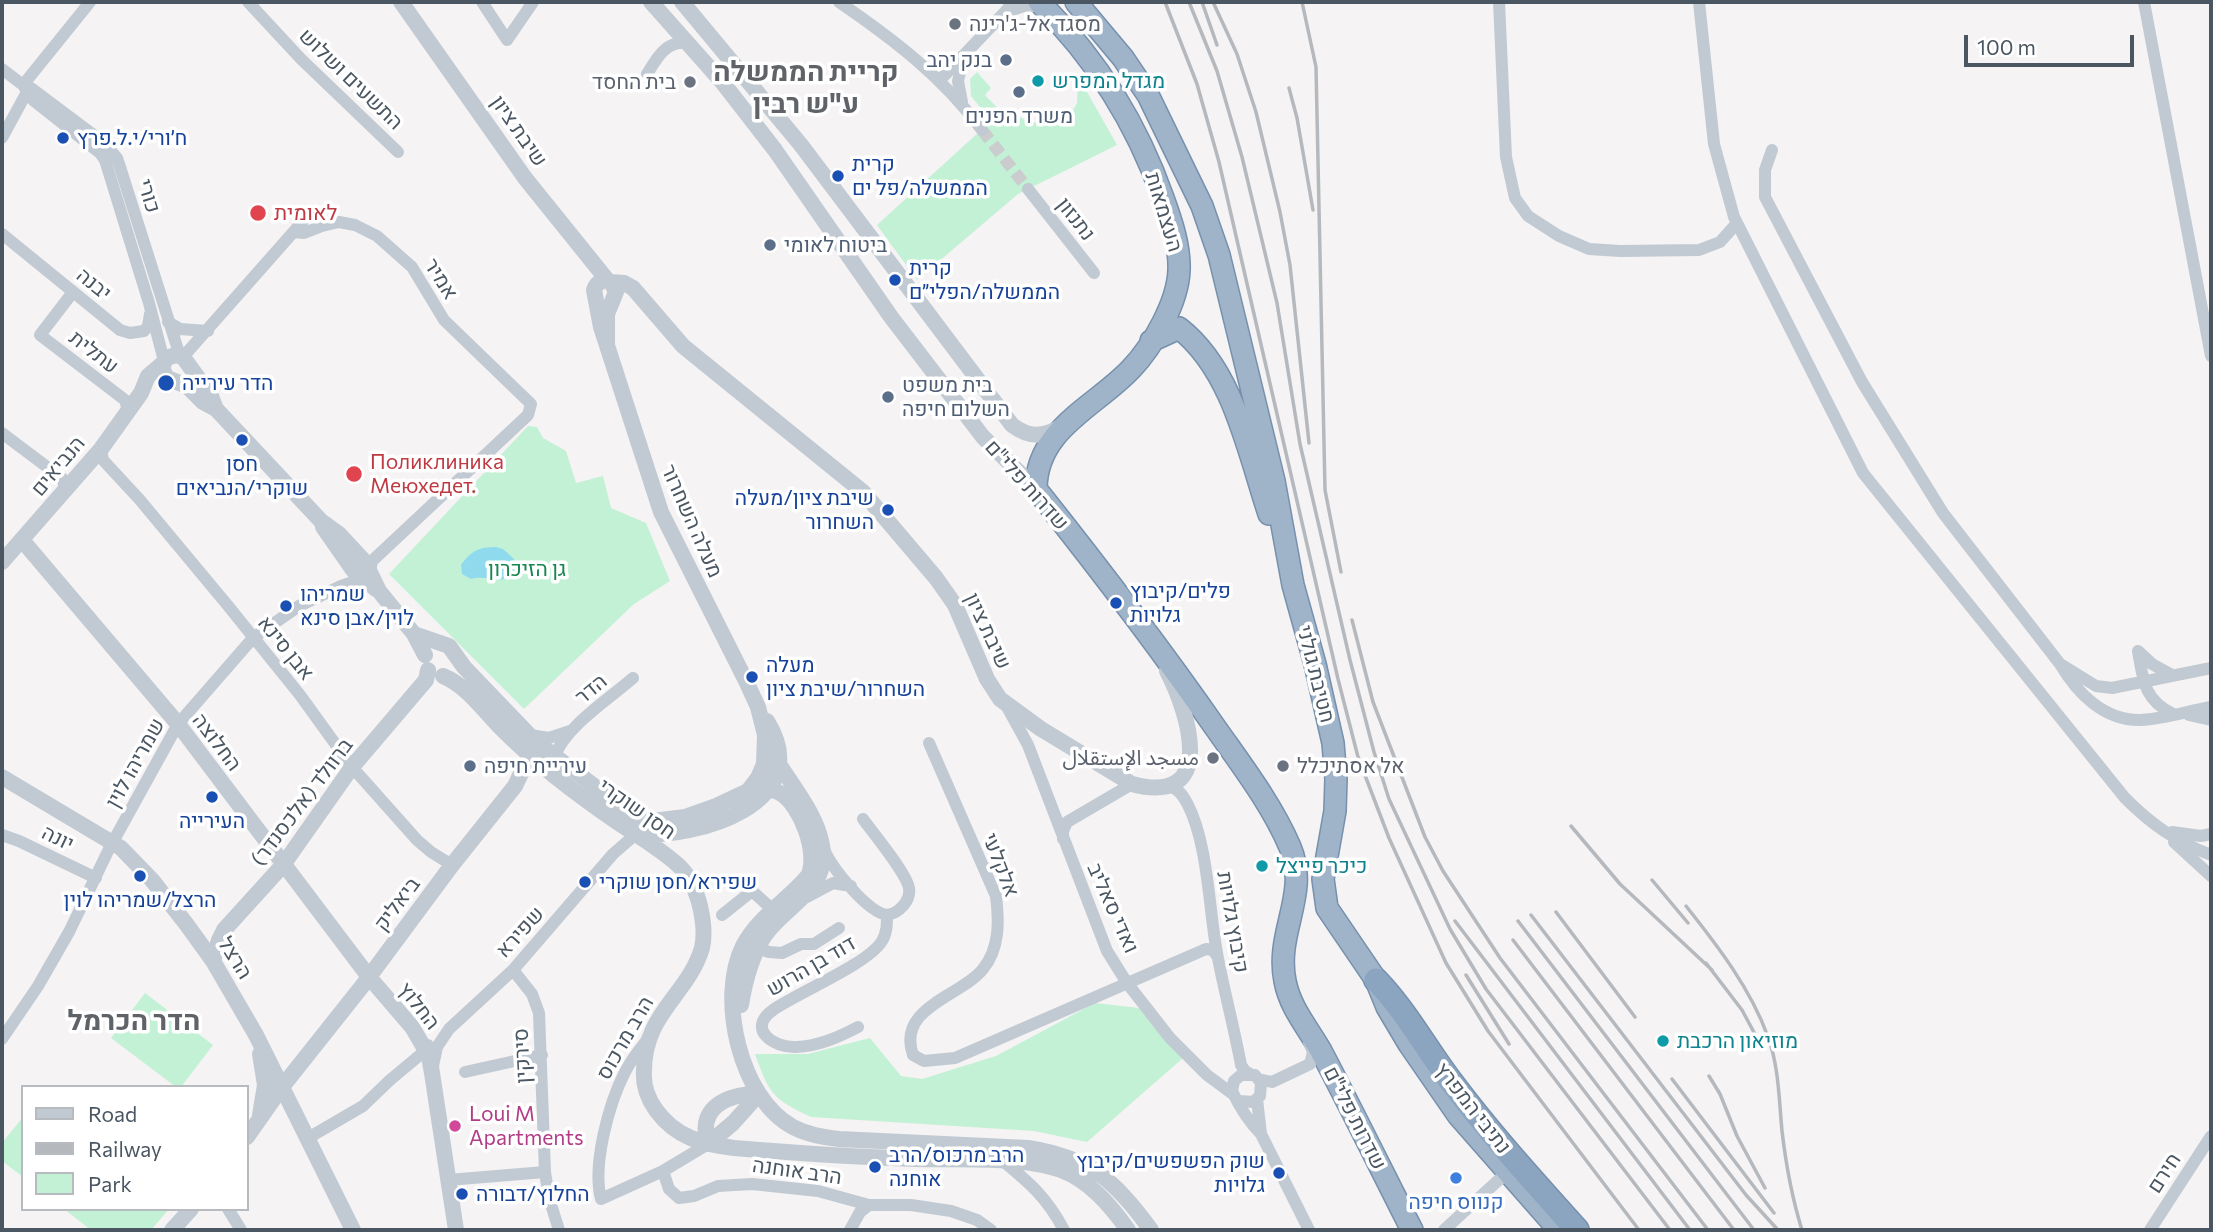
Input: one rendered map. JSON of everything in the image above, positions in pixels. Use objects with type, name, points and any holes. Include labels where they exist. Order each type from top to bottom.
[{"type":"highway","name":"העצמאות","points":[[1076,2],[1116,49],[1148,95],[1191,181]]},
{"type":"highway","name":"העצמאות","points":[[1035,489],[1041,458],[1049,442],[1063,426],[1132,368],[1150,342],[1163,321],[1179,272],[1176,242],[1167,209],[1140,140],[1120,104],[1090,60],[1041,4]]},
{"type":"highway","name":"חטיבת גולני","points":[[1191,181],[1211,229],[1222,267],[1274,481],[1293,585],[1333,743],[1335,811],[1323,879],[1324,899],[1332,917],[1376,980],[1387,1007],[1409,1044],[1458,1115],[1559,1230]]},
{"type":"highway","points":[[1150,342],[1179,328],[1195,340],[1215,366],[1245,439],[1293,585]]},
{"type":"highway","name":"שדרות פלי\"ם","points":[[1035,489],[1150,638],[1257,788],[1291,848],[1297,885],[1296,900],[1285,931],[1283,969],[1288,996],[1320,1050],[1412,1230]]},
{"type":"highway","name":"נתיבי המפרץ","points":[[1376,980],[1396,1001],[1472,1109],[1525,1174],[1577,1230]]},
{"type":"street","points":[[2,138],[25,88],[90,2]]},
{"type":"street","name":"התשעים ושלוש","points":[[248,2],[293,50],[398,152]]},
{"type":"street","points":[[482,2],[507,40],[533,2]]},
{"type":"street","name":"שדרות פלי\"ם","points":[[682,2],[801,145],[1012,425],[1023,433],[1038,436],[1063,426]]},
{"type":"street","points":[[839,2],[873,25],[909,56],[921,62],[933,64],[952,61],[972,47]]},
{"type":"street","points":[[1499,2],[1506,157],[1516,198],[1528,216],[1559,236],[1589,249],[1620,251],[1699,250],[1720,242],[1737,223]]},
{"type":"street","points":[[1699,2],[1714,144],[1737,223],[1863,473],[2124,798],[2151,823],[2211,855]]},
{"type":"street","points":[[2144,2],[2211,356]]},
{"type":"street","name":"שיבת ציון","points":[[407,3],[525,178],[609,292],[629,285],[682,345],[832,465],[872,502],[936,578],[955,605],[986,679],[1006,705],[1132,784],[1144,787],[1164,786]]},
{"type":"street","points":[[935,80],[972,47],[1009,7],[1041,4]]},
{"type":"street","points":[[656,8],[665,35],[661,53]]},
{"type":"street","name":"שדרות פלי\"ם","points":[[656,8],[714,73],[775,150],[891,317],[983,437],[1035,489]]},
{"type":"street","points":[[647,74],[670,45],[687,43]]},
{"type":"street","points":[[962,104],[958,89],[959,71],[961,62],[972,47]]},
{"type":"street","points":[[909,56],[911,63],[962,104],[982,130]]},
{"type":"street","points":[[921,62],[935,80]]},
{"type":"street","name":"כורי","points":[[2,69],[25,88],[33,100],[100,153],[105,160],[149,303],[175,361]]},
{"type":"street","name":"כורי","points":[[25,88],[33,89],[103,142],[117,158],[168,322],[175,361]]},
{"type":"street","points":[[1772,150],[1765,170],[1765,197],[1862,382],[1944,513],[2060,664],[2073,686],[2091,704],[2121,717],[2141,720],[2211,707]]},
{"type":"street","name":"נתנזון","points":[[1028,189],[1094,274]]},
{"type":"street","points":[[174,380],[163,372],[208,331],[303,220]]},
{"type":"street","name":"אמיר","points":[[294,232],[304,233],[330,223],[347,223],[370,231],[412,267],[444,320],[527,399],[531,408],[528,415],[372,561],[367,577]]},
{"type":"street","name":"יבנה","points":[[2,234],[120,330],[140,332],[148,326],[149,303]]},
{"type":"street","name":"עתלית","points":[[73,292],[40,335],[125,400],[128,410]]},
{"type":"street","name":"מעלה השחרור","points":[[609,292],[601,327],[661,512],[777,740],[779,764]]},
{"type":"street","points":[[168,322],[180,329],[208,331]]},
{"type":"street","name":"הנביאים","points":[[2,562],[101,449],[141,393],[148,376],[175,361]]},
{"type":"street","name":"חסן שוקרי","points":[[175,361],[211,396],[216,409]]},
{"type":"street","name":"הנביאים","points":[[141,393],[174,380]]},
{"type":"street","name":"חסן שוקרי","points":[[174,380],[187,386],[203,402],[216,409],[321,521],[330,539],[367,577],[414,634],[432,667],[461,686],[548,772],[617,822],[640,827]]},
{"type":"street","points":[[2,433],[63,479],[65,491]]},
{"type":"street","name":"אבן סינא","points":[[101,449],[103,460],[140,500],[300,695],[352,768],[417,840],[452,865]]},
{"type":"street","name":"החלוצה","points":[[22,540],[178,724],[369,977]]},
{"type":"street","points":[[346,584],[351,577],[367,577]]},
{"type":"street","name":"שמריהו לוין","points":[[3,1034],[33,994],[63,944],[113,841],[178,724],[253,638],[299,606],[346,584]]},
{"type":"street","points":[[414,634],[449,646],[456,653]]},
{"type":"street","points":[[1150,638],[1170,675],[1191,743],[1189,768],[1178,780],[1164,786]]},
{"type":"street","points":[[432,667],[429,648],[440,643]]},
{"type":"street","points":[[2172,676],[2152,664],[2138,651],[2143,681],[2150,697],[2159,708],[2211,720]]},
{"type":"street","name":"חסן שוקרי","points":[[456,653],[464,667],[532,738],[628,812],[656,847],[685,873],[700,904]]},
{"type":"street","name":"ברוולד (אלכסנדר)","points":[[214,961],[224,930],[283,865],[352,768],[426,680],[432,667],[455,667],[456,653]]},
{"type":"street","points":[[2060,664],[2096,686],[2112,688],[2211,668]]},
{"type":"street","name":"הדר","points":[[555,756],[574,729],[633,678]]},
{"type":"street","name":"ואדי סאליב","points":[[1006,705],[1022,733],[1099,934],[1127,983],[1186,1055],[1237,1098]]},
{"type":"street","name":"מעלה השחרור","points":[[748,790],[758,778],[765,756],[765,735],[758,707]]},
{"type":"street","name":"הדר","points":[[532,738],[556,737],[574,729]]},
{"type":"street","name":"ביאליק","points":[[248,1137],[282,1087],[515,786],[530,757],[532,738]]},
{"type":"street","name":"אלקלעי","points":[[929,743],[996,896],[999,921],[994,950],[982,971],[924,1010],[912,1032],[910,1047],[913,1055],[924,1061],[955,1058],[1108,991]]},
{"type":"street","points":[[640,827],[667,833],[719,821],[754,804],[770,789],[779,764]]},
{"type":"street","points":[[779,764],[802,799],[833,867],[874,910],[887,915],[893,914],[904,905],[909,890],[904,877],[863,818]]},
{"type":"street","points":[[515,786],[531,775],[548,772]]},
{"type":"street","name":"הרצל","points":[[2,777],[113,841],[152,880],[214,961],[256,1035],[353,1230]]},
{"type":"street","points":[[1063,840],[1063,831],[1068,822],[1132,784]]},
{"type":"street","name":"קיבוץ גלויות","points":[[1164,786],[1175,788],[1179,792],[1193,818],[1201,850],[1217,956],[1241,1065],[1254,1076]]},
{"type":"street","points":[[640,827],[685,817],[716,806],[748,790],[763,788],[786,798],[797,814],[811,846],[812,869],[802,883],[752,931],[736,967],[733,996],[737,1035],[746,1071],[759,1094]]},
{"type":"street","points":[[613,854],[617,822]]},
{"type":"street","name":"שפירא","points":[[432,1073],[437,1047],[449,1029],[513,970],[613,854],[640,827]]},
{"type":"street","points":[[2165,831],[2200,836],[2211,834]]},
{"type":"street","points":[[2165,831],[2186,855],[2211,876]]},
{"type":"street","name":"יונה","points":[[2,835],[96,878]]},
{"type":"street","points":[[737,1035],[744,984],[757,948],[773,925],[810,891],[820,872],[823,854],[821,842]]},
{"type":"street","points":[[800,901],[833,883],[851,886]]},
{"type":"street","points":[[722,915],[751,891],[772,909]]},
{"type":"street","name":"הרב מרכוס","points":[[663,1171],[601,1199],[597,1180],[609,1118],[624,1072],[648,1040],[662,1011],[699,956],[704,936],[700,904]]},
{"type":"street","name":"דוד בן הרוש","points":[[858,1027],[834,1039],[795,1047],[782,1046],[769,1040],[762,1024],[764,1016],[781,1004],[864,959],[877,949],[884,938],[887,915]]},
{"type":"street","points":[[757,948],[782,953],[801,944],[814,944],[839,928]]},
{"type":"street","points":[[1108,991],[1206,949],[1213,950],[1217,956]]},
{"type":"street","name":"סירקין","points":[[513,970],[533,994],[536,1003],[542,1055],[545,1171],[549,1198],[559,1230]]},
{"type":"street","name":"החלוץ","points":[[369,977],[424,1043],[432,1073],[456,1230]]},
{"type":"street","points":[[1108,991],[1140,999]]},
{"type":"street","name":"שדרות פלי\"ם","points":[[1254,1076],[1266,1083],[1272,1082],[1310,1064],[1313,1052],[1294,1008]]},
{"type":"street","points":[[308,1138],[363,1106],[430,1037],[449,1029]]},
{"type":"street","points":[[256,1035],[265,1085],[258,1122]]},
{"type":"street","name":"הרב אוחנה","points":[[648,1040],[643,1077],[653,1107],[676,1131],[689,1139],[708,1144],[790,1152],[1003,1161],[1062,1171],[1100,1196],[1128,1230]]},
{"type":"street","points":[[465,1072],[542,1055]]},
{"type":"street","points":[[1261,1134],[1257,1100],[1261,1092],[1254,1076],[1241,1075],[1234,1081],[1237,1098],[1247,1119],[1261,1134],[1309,1230]]},
{"type":"street","points":[[663,1171],[708,1144],[733,1123],[759,1094]]},
{"type":"street","points":[[708,1144],[705,1126],[709,1114],[733,1096],[759,1094]]},
{"type":"street","name":"הרב אוחנה","points":[[759,1094],[775,1113],[791,1126],[810,1135],[839,1139],[989,1146],[1048,1152],[1079,1161],[1118,1189],[1135,1208]]},
{"type":"street","points":[[1237,1098],[1248,1103],[1257,1100]]},
{"type":"street","name":"חירם","points":[[2150,1230],[2211,1136]]},
{"type":"street","points":[[1003,1161],[1042,1195],[1064,1230]]},
{"type":"street","points":[[1444,1230],[1503,1176],[1504,1168]]},
{"type":"street","points":[[448,1180],[545,1171]]},
{"type":"street","name":"הרב אוחנה","points":[[663,1171],[669,1189],[679,1198],[694,1196],[718,1185],[733,1184],[818,1191],[870,1205],[911,1205],[951,1211],[977,1220],[991,1230]]},
{"type":"street","points":[[849,1230],[860,1212],[870,1205]]},
{"type":"street","points":[[1135,1208],[1151,1230]]},
{"type":"street","points":[[1135,1208],[1160,1230]]},
{"type":"street","points":[[172,1230],[189,1211]]},
{"type":"street","points":[[229,1211],[241,1230]]},
{"type":"green space","points":[[977,72],[991,88],[985,95],[1007,118],[1015,114],[1030,123],[1050,121],[1058,114],[1067,120],[1077,103],[1078,76],[1117,145],[1018,194],[917,280],[877,225],[991,121],[971,96],[970,79]]},
{"type":"green space","name":"גן הזיכרון","points":[[528,426],[537,427],[543,438],[566,451],[576,483],[603,476],[611,508],[646,523],[670,581],[634,604],[524,709],[389,574]]},
{"type":"green space","points":[[145,993],[213,1045],[183,1085],[173,1085],[111,1038]]},
{"type":"green space","points":[[1095,1003],[1139,1008],[1183,1058],[1087,1142],[1034,1131],[811,1117],[788,1105],[774,1093],[764,1078],[755,1054],[808,1054],[870,1038],[901,1076],[922,1079],[996,1056]]},
{"type":"green space","points":[[21,1119],[21,1175],[2,1161],[2,1143]]},
{"type":"green space","points":[[67,1211],[167,1211],[151,1230],[91,1230]]},
{"type":"water","points":[[480,549],[503,549],[514,559],[511,576],[500,580],[471,579],[462,574],[461,565],[468,556]]},
{"type":"tunnel","points":[[982,130],[1028,189]]},
{"type":"railway","points":[[1165,2],[1197,84],[1219,162],[1338,679],[1358,757],[1389,838],[1446,963],[1488,1031],[1639,1230]]},
{"type":"railway","points":[[1189,2],[1217,71],[1242,157],[1277,303],[1300,444],[1350,660],[1389,799],[1450,929],[1486,989],[1670,1230]]},
{"type":"railway","points":[[1202,2],[1217,45]]},
{"type":"railway","points":[[1213,2],[1237,54],[1256,112],[1280,212],[1290,265],[1309,443]]},
{"type":"railway","points":[[1302,2],[1316,67],[1325,490],[1341,572]]},
{"type":"railway","points":[[1289,88],[1313,210]]},
{"type":"railway","points":[[1352,620],[1373,702],[1425,837],[1443,871],[1500,958],[1708,1230]]},
{"type":"railway","points":[[1571,826],[1620,884],[1712,970]]},
{"type":"railway","points":[[1652,880],[1688,923]]},
{"type":"railway","points":[[1686,906],[1743,985],[1761,1019],[1772,1048],[1787,1169],[1802,1230]]},
{"type":"railway","points":[[1556,912],[1635,1017]]},
{"type":"railway","points":[[1531,915],[1746,1195],[1778,1230]]},
{"type":"railway","points":[[1455,921],[1690,1230]]},
{"type":"railway","points":[[1518,921],[1754,1230]]},
{"type":"railway","points":[[1513,940],[1734,1230]]},
{"type":"railway","points":[[1706,963],[1742,1010],[1757,1038]]},
{"type":"railway","points":[[1466,975],[1509,1044]]},
{"type":"railway","points":[[1709,1076],[1765,1188]]},
{"type":"railway","points":[[1672,1079],[1774,1213]]},
{"type":"place","name":"מסגד אל-ג'רינה","points":[[955,24]]},
{"type":"place","name":"בנק יהב","points":[[1006,60]]},
{"type":"place","name":"מגדל המפרש","points":[[1038,81]]},
{"type":"place","name":"בית החסד","points":[[690,82]]},
{"type":"place","name":"משרד הפנים","points":[[1019,92]]},
{"type":"place","name":"ח׳ורי/י.ל.פרץ","points":[[63,138]]},
{"type":"place","name":"קרית הממשלה/פל ים","points":[[838,176]]},
{"type":"place","name":"לאומית","points":[[258,213]]},
{"type":"place","name":"ביטוח לאומי","points":[[770,245]]},
{"type":"place","name":"קרית הממשלה/הפלי״ם","points":[[895,280]]},
{"type":"place","name":"הדר עירייה","points":[[166,383]]},
{"type":"place","name":"בית משפט השלום חיפה","points":[[888,397]]},
{"type":"place","name":"חסן שוקרי/הנביאים","points":[[242,440]]},
{"type":"place","name":"Поликлиника Меюхедет.","points":[[354,474]]},
{"type":"place","name":"שיבת ציון/מעלה השחרור","points":[[888,510]]},
{"type":"place","name":"פלים/קיבוץ גלויות","points":[[1116,603]]},
{"type":"place","name":"שמריהו לוין/אבן סינא","points":[[286,606]]},
{"type":"place","name":"מעלה השחרור/שיבת ציון","points":[[752,677]]},
{"type":"place","name":"مسجد الإستقلال","points":[[1213,758]]},
{"type":"place","name":"עיריית חיפה","points":[[470,766]]},
{"type":"place","name":"אל אסתיכלל","points":[[1283,766]]},
{"type":"place","name":"העירייה","points":[[212,797]]},
{"type":"place","name":"כיכר פייצל","points":[[1262,866]]},
{"type":"place","name":"הרצל/שמריהו לוין","points":[[140,876]]},
{"type":"place","name":"שפירא/חסן שוקרי","points":[[585,882]]},
{"type":"place","name":"מוזיאון הרכבת","points":[[1663,1041]]},
{"type":"place","name":"Loui M Apartments","points":[[455,1126]]},
{"type":"place","name":"הרב מרכוס/הרב אוחנה","points":[[875,1167]]},
{"type":"place","name":"שוק הפשפשים/קיבוץ גלויות","points":[[1279,1173]]},
{"type":"place","name":"קנווס חיפה","points":[[1456,1178]]},
{"type":"place","name":"החלוץ/דבורה","points":[[462,1194]]},
{"type":"district","name":"קריית הממשלה ע\"ש רבין","points":[[806,88]]},
{"type":"district","name":"הדר הכרמל","points":[[134,1021]]}]
